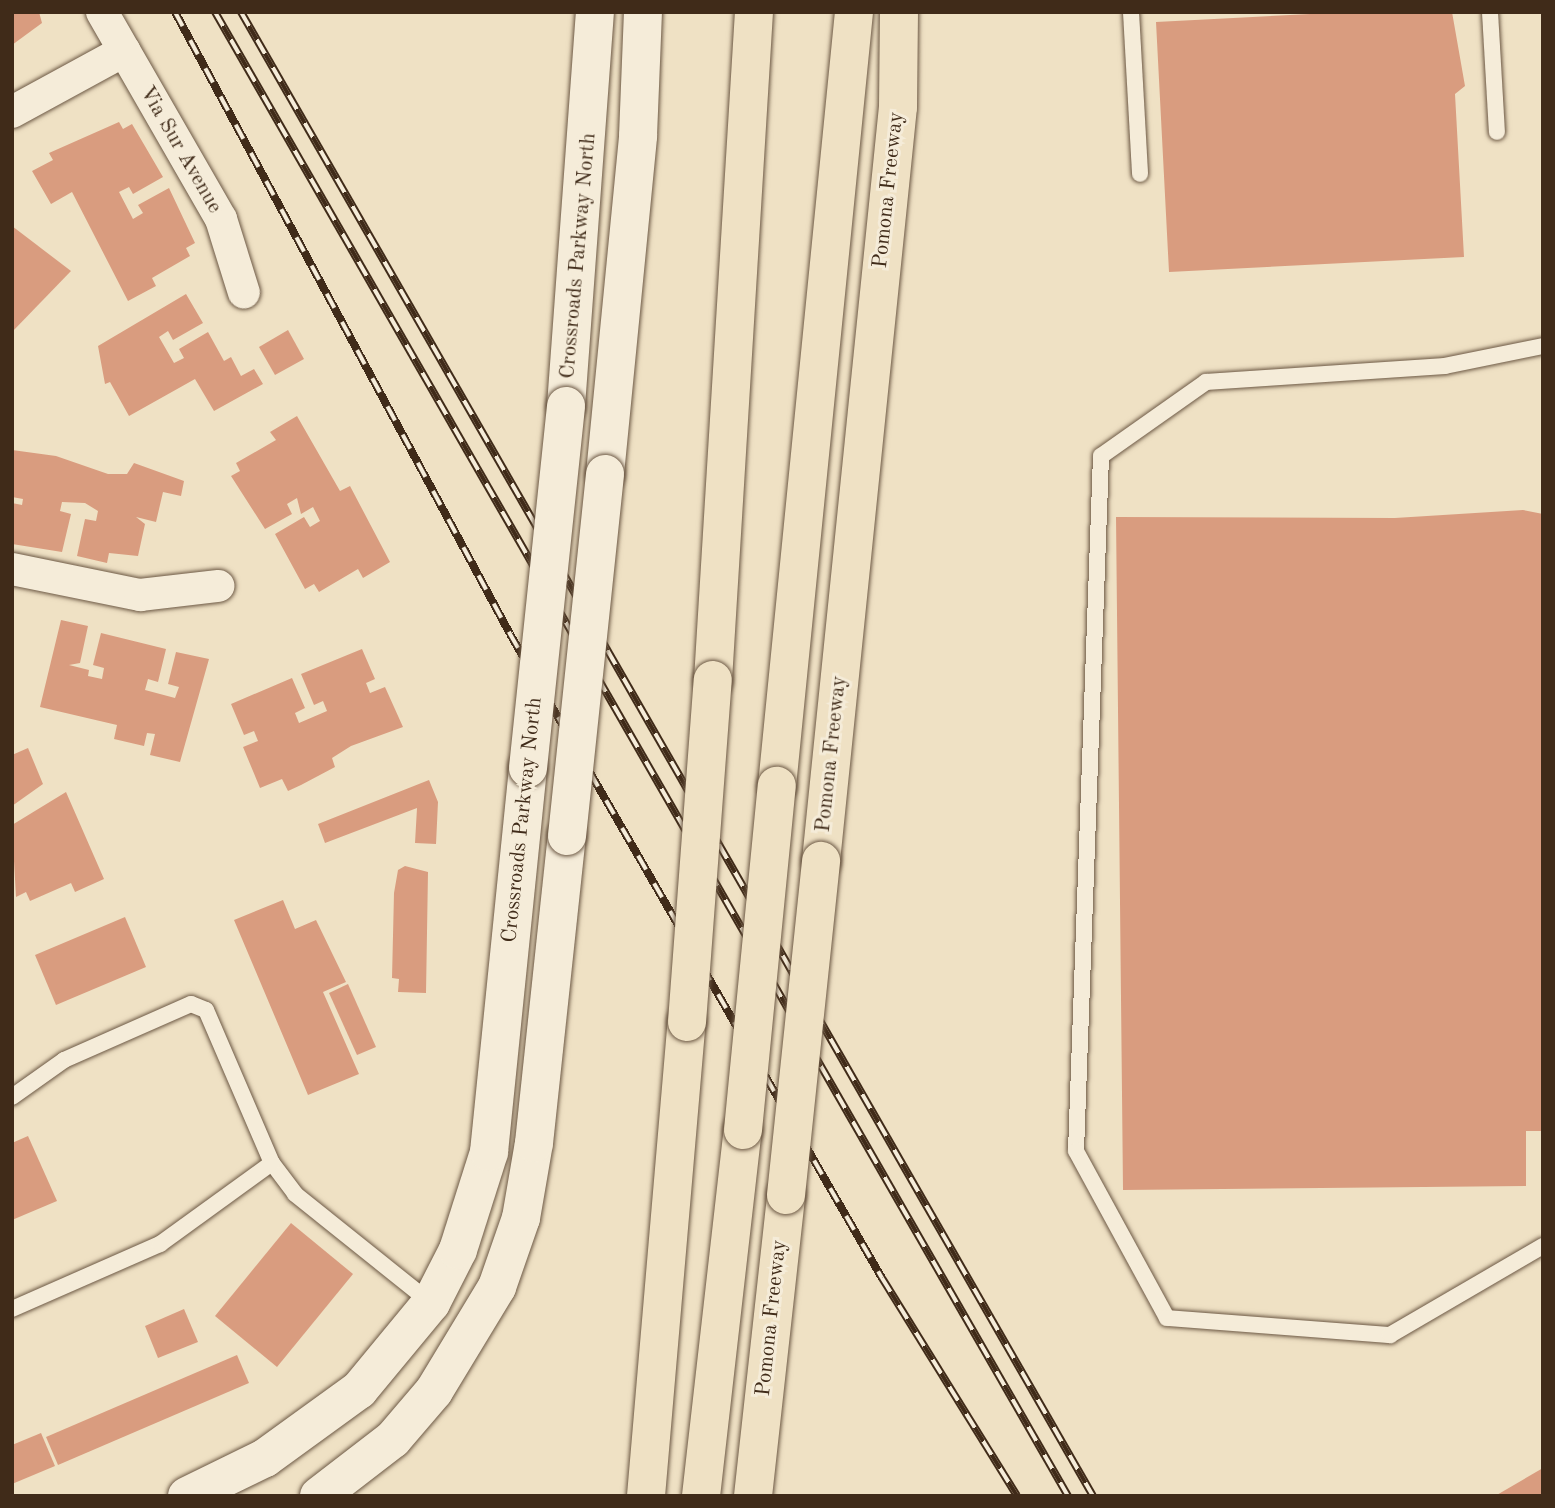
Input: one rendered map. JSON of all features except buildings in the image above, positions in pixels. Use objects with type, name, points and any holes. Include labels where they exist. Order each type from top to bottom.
[{"type":"highway","points":[[646,1496],[687,1023],[713,680],[754,12]]},
{"type":"highway","points":[[701,1496],[743,1130],[854,12]]},
{"type":"highway","name":"Pomona Freeway","points":[[753,1496],[898,107],[899,12]]},
{"type":"street","name":"Via Sur Avenue","points":[[102,12],[220,219],[244,293]]},
{"type":"street","name":"Crossroads Parkway North","points":[[187,1496],[314,1428],[359,1390],[431,1303],[458,1250],[489,1152],[566,406],[595,12]]},
{"type":"street","points":[[319,1496],[393,1439],[434,1391],[497,1287],[521,1218],[534,1143],[605,474],[643,12]]},
{"type":"street","points":[[12,111],[124,51]]},
{"type":"street","points":[[12,569],[140,595],[218,586]]},
{"type":"lane","points":[[1131,12],[1140,174]]},
{"type":"lane","points":[[1490,12],[1497,132]]},
{"type":"lane","points":[[1543,346],[1445,366],[1206,382],[1101,456],[1076,1151],[1167,1318],[1390,1335],[1543,1246]]},
{"type":"lane","points":[[12,1097],[64,1060],[191,1004],[206,1010],[272,1164],[295,1194],[431,1303]]},
{"type":"lane","points":[[12,1309],[160,1244],[272,1164]]},
{"type":"railway","points":[[175,12],[510,634],[882,1278],[1017,1496]]},
{"type":"railway","points":[[215,12],[1068,1496]]},
{"type":"railway","points":[[241,12],[1093,1496]]}]
